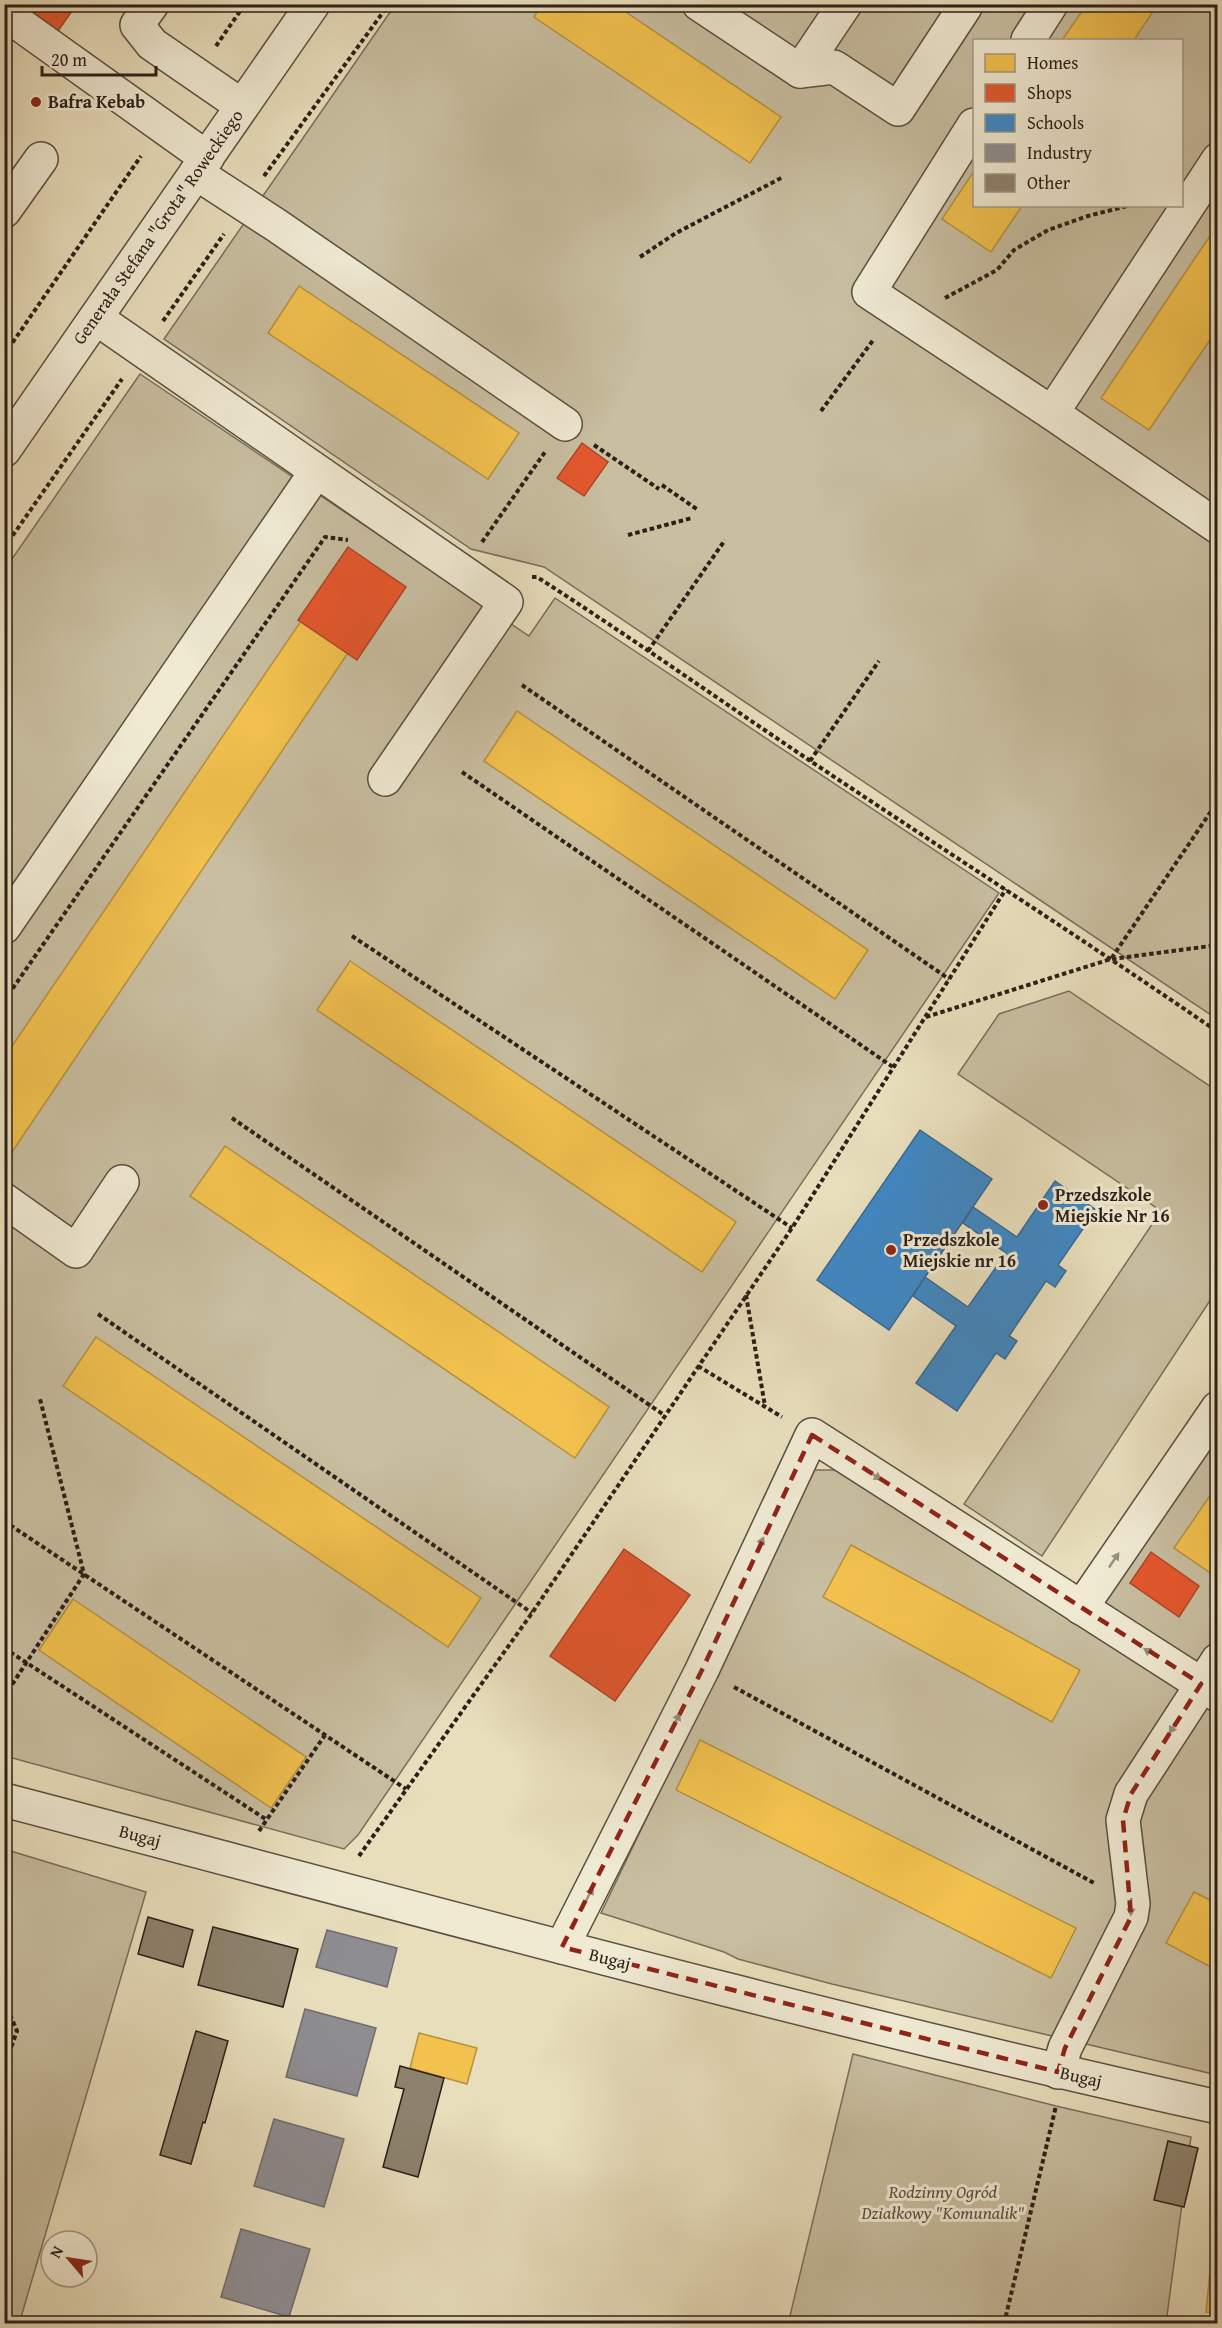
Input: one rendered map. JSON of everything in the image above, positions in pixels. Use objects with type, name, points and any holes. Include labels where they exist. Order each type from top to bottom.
[{"type":"street","points":[[152,4],[137,25],[152,44],[242,106]]},
{"type":"street","name":"Generała Stefana \"Grota\" Roweckiego","points":[[6,446],[312,4]]},
{"type":"street","points":[[699,4],[736,15],[800,72]]},
{"type":"street","points":[[800,72],[845,4]]},
{"type":"street","points":[[1029,39],[1051,4]]},
{"type":"street","points":[[800,72],[834,67],[898,109],[965,7]]},
{"type":"street","points":[[4,12],[162,125],[201,166],[244,205],[565,424]]},
{"type":"street","points":[[973,128],[869,292],[1052,413],[1218,527]]},
{"type":"street","points":[[4,211],[41,159]]},
{"type":"street","points":[[1052,413],[1218,160]]},
{"type":"street","points":[[96,318],[506,602],[385,779]]},
{"type":"street","points":[[4,927],[316,472]]},
{"type":"street","points":[[1139,473],[1200,504],[1218,507]]},
{"type":"street","points":[[4,1200],[76,1251],[122,1182]]},
{"type":"street","points":[[1081,1608],[1218,1408]]},
{"type":"street","points":[[562,1947],[702,1670],[812,1435],[1081,1608],[1212,1680],[1131,1794],[1123,1820],[1133,1904],[1131,1917],[1065,2048],[1058,2072]]},
{"type":"street","name":"Bugaj","points":[[4,1800],[562,1947],[1058,2072],[1218,2107]]},
{"type":"path","points":[[197,75],[245,4]]},
{"type":"path","points":[[4,548],[275,158],[389,4]]},
{"type":"path","points":[[4,355],[162,125]]},
{"type":"path","points":[[640,256],[676,233],[783,177]]},
{"type":"path","points":[[821,411],[895,310],[926,306],[953,295],[997,270],[1014,250],[1048,230],[1123,207]]},
{"type":"path","points":[[478,548],[565,424],[698,510]]},
{"type":"path","points":[[628,535],[692,518]]},
{"type":"path","points":[[4,1001],[325,537],[346,539],[355,545]]},
{"type":"path","points":[[648,651],[725,540]]},
{"type":"path","points":[[526,576],[537,577],[1218,1032]]},
{"type":"path","points":[[810,761],[879,661]]},
{"type":"path","points":[[522,685],[949,979]]},
{"type":"path","points":[[462,772],[893,1067]]},
{"type":"path","points":[[1111,959],[1218,801]]},
{"type":"path","points":[[358,1858],[532,1613],[792,1228],[1006,889]]},
{"type":"path","points":[[352,936],[792,1228]]},
{"type":"path","points":[[925,1017],[1111,959],[1218,945]]},
{"type":"path","points":[[232,1118],[664,1416]]},
{"type":"path","points":[[746,1294],[765,1406]]},
{"type":"path","points":[[98,1314],[532,1613]]},
{"type":"path","points":[[698,1366],[812,1435]]},
{"type":"path","points":[[4,1697],[84,1574],[40,1399]]},
{"type":"path","points":[[4,1521],[406,1789]]},
{"type":"path","points":[[4,1648],[267,1820]]},
{"type":"path","points":[[702,1670],[1133,1904]]},
{"type":"path","points":[[258,1833],[325,1735]]},
{"type":"path","points":[[4,2001],[17,2031],[4,2067]]},
{"type":"path","points":[[1004,2324],[1056,2106]]},
{"type":"highlighted area","points":[[812,1435],[1201,1684],[1131,1794],[1123,1820],[1131,1917],[1065,2048],[1058,2072],[562,1947],[702,1670]]},
{"type":"green space","points":[[395,5],[1217,5],[1217,1019],[544,567],[471,549],[164,339]]},
{"type":"green space","points":[[140,374],[529,636],[555,598],[999,893],[358,1835],[344,1849],[5,1756],[5,569]]},
{"type":"green space","points":[[1069,991],[1217,1091],[1217,1290],[1042,1556],[964,1504],[1161,1211],[958,1074],[999,1014]]},
{"type":"green space","points":[[1217,1433],[1217,2075],[832,1984],[738,1959],[724,1952],[601,1913],[814,1470],[839,1470],[1085,1630]]},
{"type":"green space","points":[[4,1849],[146,1892],[47,2229],[39,2229],[39,2256],[19,2324],[4,2323]]},
{"type":"green space","name":"Rodzinny Ogród Działkowy \"Komunalik\"","points":[[853,2054],[1056,2106],[1191,2137],[1166,2323],[788,2324]]},
{"type":"building: Homes","points":[[542,4],[614,4],[781,117],[750,163],[534,17]]},
{"type":"building: Homes","points":[[1087,4],[1158,4],[1135,39],[1063,39]]},
{"type":"building: Homes","points":[[973,172],[973,207],[1021,207],[991,252],[942,219]]},
{"type":"building: Homes","points":[[1218,224],[1218,328],[1149,430],[1101,398]]},
{"type":"building: Homes","points":[[299,286],[519,433],[488,479],[268,333]]},
{"type":"building: Homes","points":[[301,621],[348,653],[4,1164],[4,1058]]},
{"type":"building: Homes","points":[[517,711],[868,950],[835,999],[484,761]]},
{"type":"building: Homes","points":[[350,961],[736,1222],[702,1272],[317,1010]]},
{"type":"building: Homes","points":[[225,1146],[609,1407],[575,1458],[190,1196]]},
{"type":"building: Homes","points":[[96,1337],[481,1598],[448,1647],[63,1386]]},
{"type":"building: Homes","points":[[1218,1484],[1218,1578],[1174,1548]]},
{"type":"building: Homes","points":[[851,1545],[1080,1670],[1052,1722],[823,1597]]},
{"type":"building: Homes","points":[[73,1599],[306,1757],[271,1808],[39,1650]]},
{"type":"building: Homes","points":[[700,1740],[1076,1928],[1051,1978],[676,1790]]},
{"type":"building: Homes","points":[[1194,1892],[1218,1904],[1218,1971],[1166,1943]]},
{"type":"building: Homes","points":[[419,2033],[477,2048],[467,2084],[410,2068]]},
{"type":"building: Homes","points":[[1214,2231],[1218,2231],[1218,2313],[1206,2312]]},
{"type":"building: Shops","points":[[19,4],[77,4],[53,38]]},
{"type":"building: Shops","points":[[582,443],[608,462],[584,496],[557,478]]},
{"type":"building: Shops","points":[[348,547],[406,587],[357,660],[298,620]]},
{"type":"building: Shops","points":[[624,1549],[690,1595],[615,1701],[550,1656]]},
{"type":"building: Shops","points":[[1151,1552],[1199,1586],[1179,1617],[1130,1583]]},
{"type":"building: Schools","name":"Przedszkole Miejskie nr 16","points":[[920,1130],[992,1179],[889,1330],[817,1280]]},
{"type":"building: Schools","points":[[1055,1181],[1096,1210],[1058,1265],[1066,1271],[1055,1287],[1046,1281],[1009,1336],[1017,1341],[1005,1359],[996,1353],[957,1411],[916,1383],[956,1326],[913,1296],[925,1277],[968,1307],[1006,1253],[963,1223],[973,1207],[1017,1237]]},
{"type":"building: Industry","points":[[327,1930],[397,1948],[387,1987],[316,1967]]},
{"type":"building: Industry","points":[[305,2009],[376,2028],[357,2096],[286,2077]]},
{"type":"building: Industry","points":[[274,2119],[344,2139],[324,2207],[254,2186]]},
{"type":"building: Industry","points":[[241,2229],[310,2249],[289,2317],[221,2297]]},
{"type":"building: Other","points":[[148,1917],[193,1930],[183,1967],[138,1954]]},
{"type":"building: Other","points":[[213,1927],[298,1949],[283,2007],[198,1985]]},
{"type":"building: Other","points":[[196,2031],[228,2041],[191,2164],[160,2155]]},
{"type":"building: Other","points":[[400,2066],[444,2078],[418,2177],[383,2167],[404,2089],[395,2087]]},
{"type":"building: Other","points":[[1168,2141],[1198,2148],[1184,2207],[1154,2200]]},
{"type":"place","name":"Bafra Kebab","points":[[36,102]]},
{"type":"place","name":"Przedszkole Miejskie Nr 16","points":[[1043,1205]]},
{"type":"place","name":"Przedszkole Miejskie nr 16","points":[[891,1250]]}]
